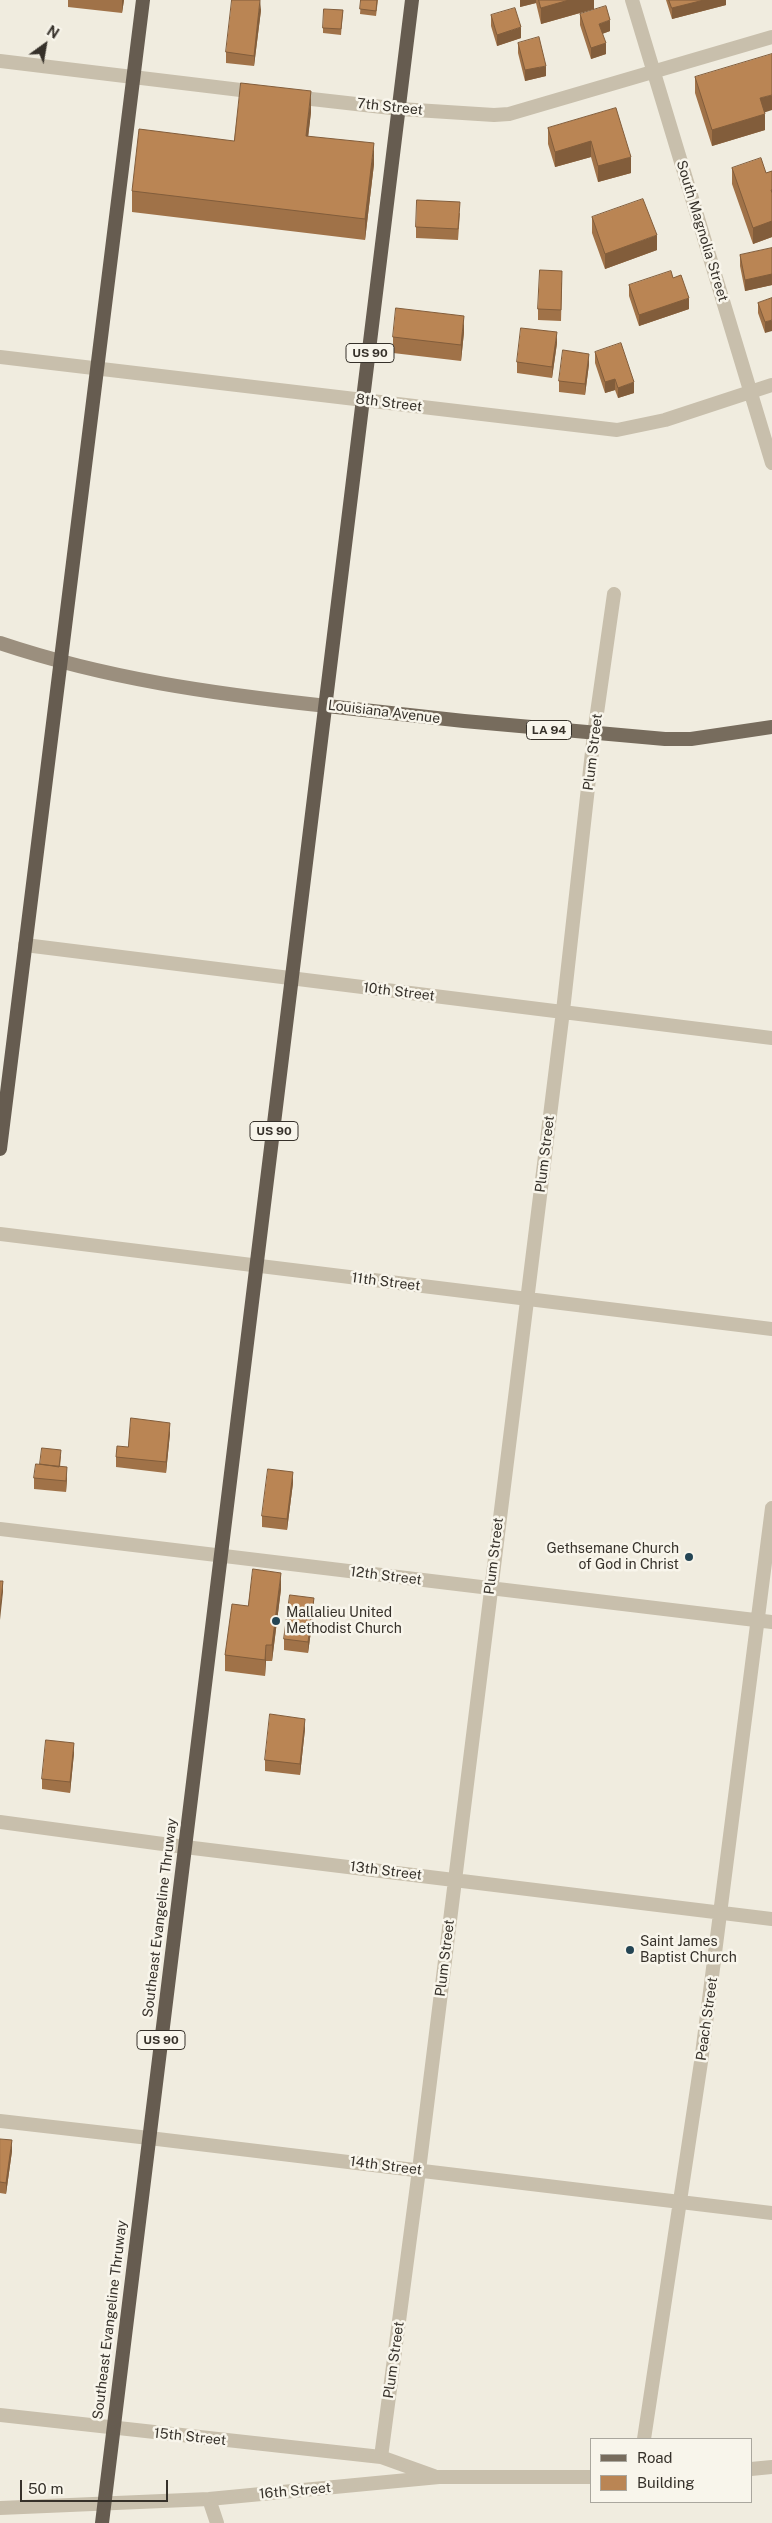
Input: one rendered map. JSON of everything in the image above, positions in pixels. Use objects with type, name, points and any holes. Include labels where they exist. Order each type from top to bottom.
[{"type":"highway","points":[[0,1149],[143,0]]},
{"type":"highway","name":"US 90","points":[[222,1556],[412,0]]},
{"type":"highway","name":"Southeast Evangeline Thruway","points":[[102,2523],[222,1556]]},
{"type":"main road","name":"Louisiana Avenue","points":[[0,643],[122,678],[208,692],[327,706],[594,734],[691,739],[772,727]]},
{"type":"street","name":"South Magnolia Street","points":[[632,0],[772,463]]},
{"type":"street","name":"7th Street","points":[[0,60],[400,110],[494,115],[509,114],[772,37]]},
{"type":"street","name":"8th Street","points":[[0,358],[617,430],[665,420],[772,385]]},
{"type":"street","name":"Plum Street","points":[[381,2457],[419,2170],[563,1011],[594,734],[614,594]]},
{"type":"street","name":"10th Street","points":[[26,945],[293,980],[563,1011],[772,1038]]},
{"type":"street","name":"11th Street","points":[[0,1234],[772,1329]]},
{"type":"street","name":"Peach Street","points":[[644,2438],[721,1913],[772,1508]]},
{"type":"street","name":"12th Street","points":[[0,1530],[772,1622]]},
{"type":"street","name":"13th Street","points":[[0,1822],[185,1847],[772,1919]]},
{"type":"street","name":"14th Street","points":[[0,2121],[772,2213]]},
{"type":"street","name":"15th Street","points":[[0,2414],[381,2457]]},
{"type":"street","points":[[381,2457],[439,2478]]},
{"type":"street","points":[[752,2469],[772,2467]]},
{"type":"street","name":"16th Street","points":[[0,2508],[209,2499],[439,2478],[590,2477]]},
{"type":"street","points":[[209,2499],[217,2523]]},
{"type":"building","points":[[232,0],[260,0],[254,56],[226,52]]},
{"type":"building","points":[[361,0],[377,0],[376,11],[360,9]]},
{"type":"building","points":[[539,0],[569,0],[541,8]]},
{"type":"building","points":[[669,0],[704,0],[672,8]]},
{"type":"building","points":[[606,6],[610,20],[599,24],[606,43],[591,48],[580,14]]},
{"type":"building","points":[[515,8],[521,27],[497,35],[491,15]]},
{"type":"building","points":[[324,9],[343,10],[341,29],[323,28]]},
{"type":"building","points":[[539,37],[546,66],[525,70],[518,43]]},
{"type":"building","points":[[772,54],[772,95],[760,98],[765,114],[712,130],[695,77]]},
{"type":"building","points":[[241,83],[311,91],[306,136],[374,143],[365,219],[132,191],[139,129],[234,141]]},
{"type":"building","points":[[616,108],[631,157],[598,166],[591,141],[555,152],[548,128]]},
{"type":"building","points":[[761,158],[766,173],[772,171],[772,221],[753,228],[732,168]]},
{"type":"building","points":[[643,199],[657,235],[605,254],[592,217]]},
{"type":"building","points":[[417,200],[460,202],[458,229],[416,227]]},
{"type":"building","points":[[772,248],[772,274],[745,280],[740,255]]},
{"type":"building","points":[[540,270],[562,271],[561,310],[538,309]]},
{"type":"building","points":[[671,271],[673,278],[681,275],[689,298],[639,315],[629,285]]},
{"type":"building","points":[[772,298],[772,320],[765,322],[758,303]]},
{"type":"building","points":[[396,308],[464,316],[461,345],[393,337]]},
{"type":"building","points":[[521,328],[557,332],[552,367],[517,362]]},
{"type":"building","points":[[621,343],[634,382],[618,388],[615,379],[605,382],[595,352]]},
{"type":"building","points":[[563,350],[589,354],[585,384],[559,381]]},
{"type":"building","points":[[131,1418],[170,1423],[166,1462],[116,1457],[117,1446],[128,1447]]},
{"type":"building","points":[[42,1448],[61,1450],[59,1467],[40,1464]]},
{"type":"building","points":[[36,1464],[67,1467],[66,1481],[34,1478]]},
{"type":"building","points":[[268,1469],[293,1472],[287,1519],[262,1516]]},
{"type":"building","points":[[253,1569],[281,1573],[272,1645],[266,1645],[265,1660],[225,1655],[232,1604],[248,1606]]},
{"type":"building","points":[[0,1581],[3,1581],[0,1609]]},
{"type":"building","points":[[290,1595],[314,1598],[308,1642],[284,1639]]},
{"type":"building","points":[[270,1714],[305,1719],[300,1764],[265,1760]]},
{"type":"building","points":[[46,1740],[74,1743],[70,1782],[42,1779]]},
{"type":"building","points":[[0,2139],[12,2140],[6,2183],[0,2182]]},
{"type":"place","name":"Gethsemane Church of God in Christ","points":[[689,1557]]},
{"type":"place","name":"Mallalieu United Methodist Church","points":[[276,1621]]},
{"type":"place","name":"Saint James Baptist Church","points":[[630,1950]]}]
